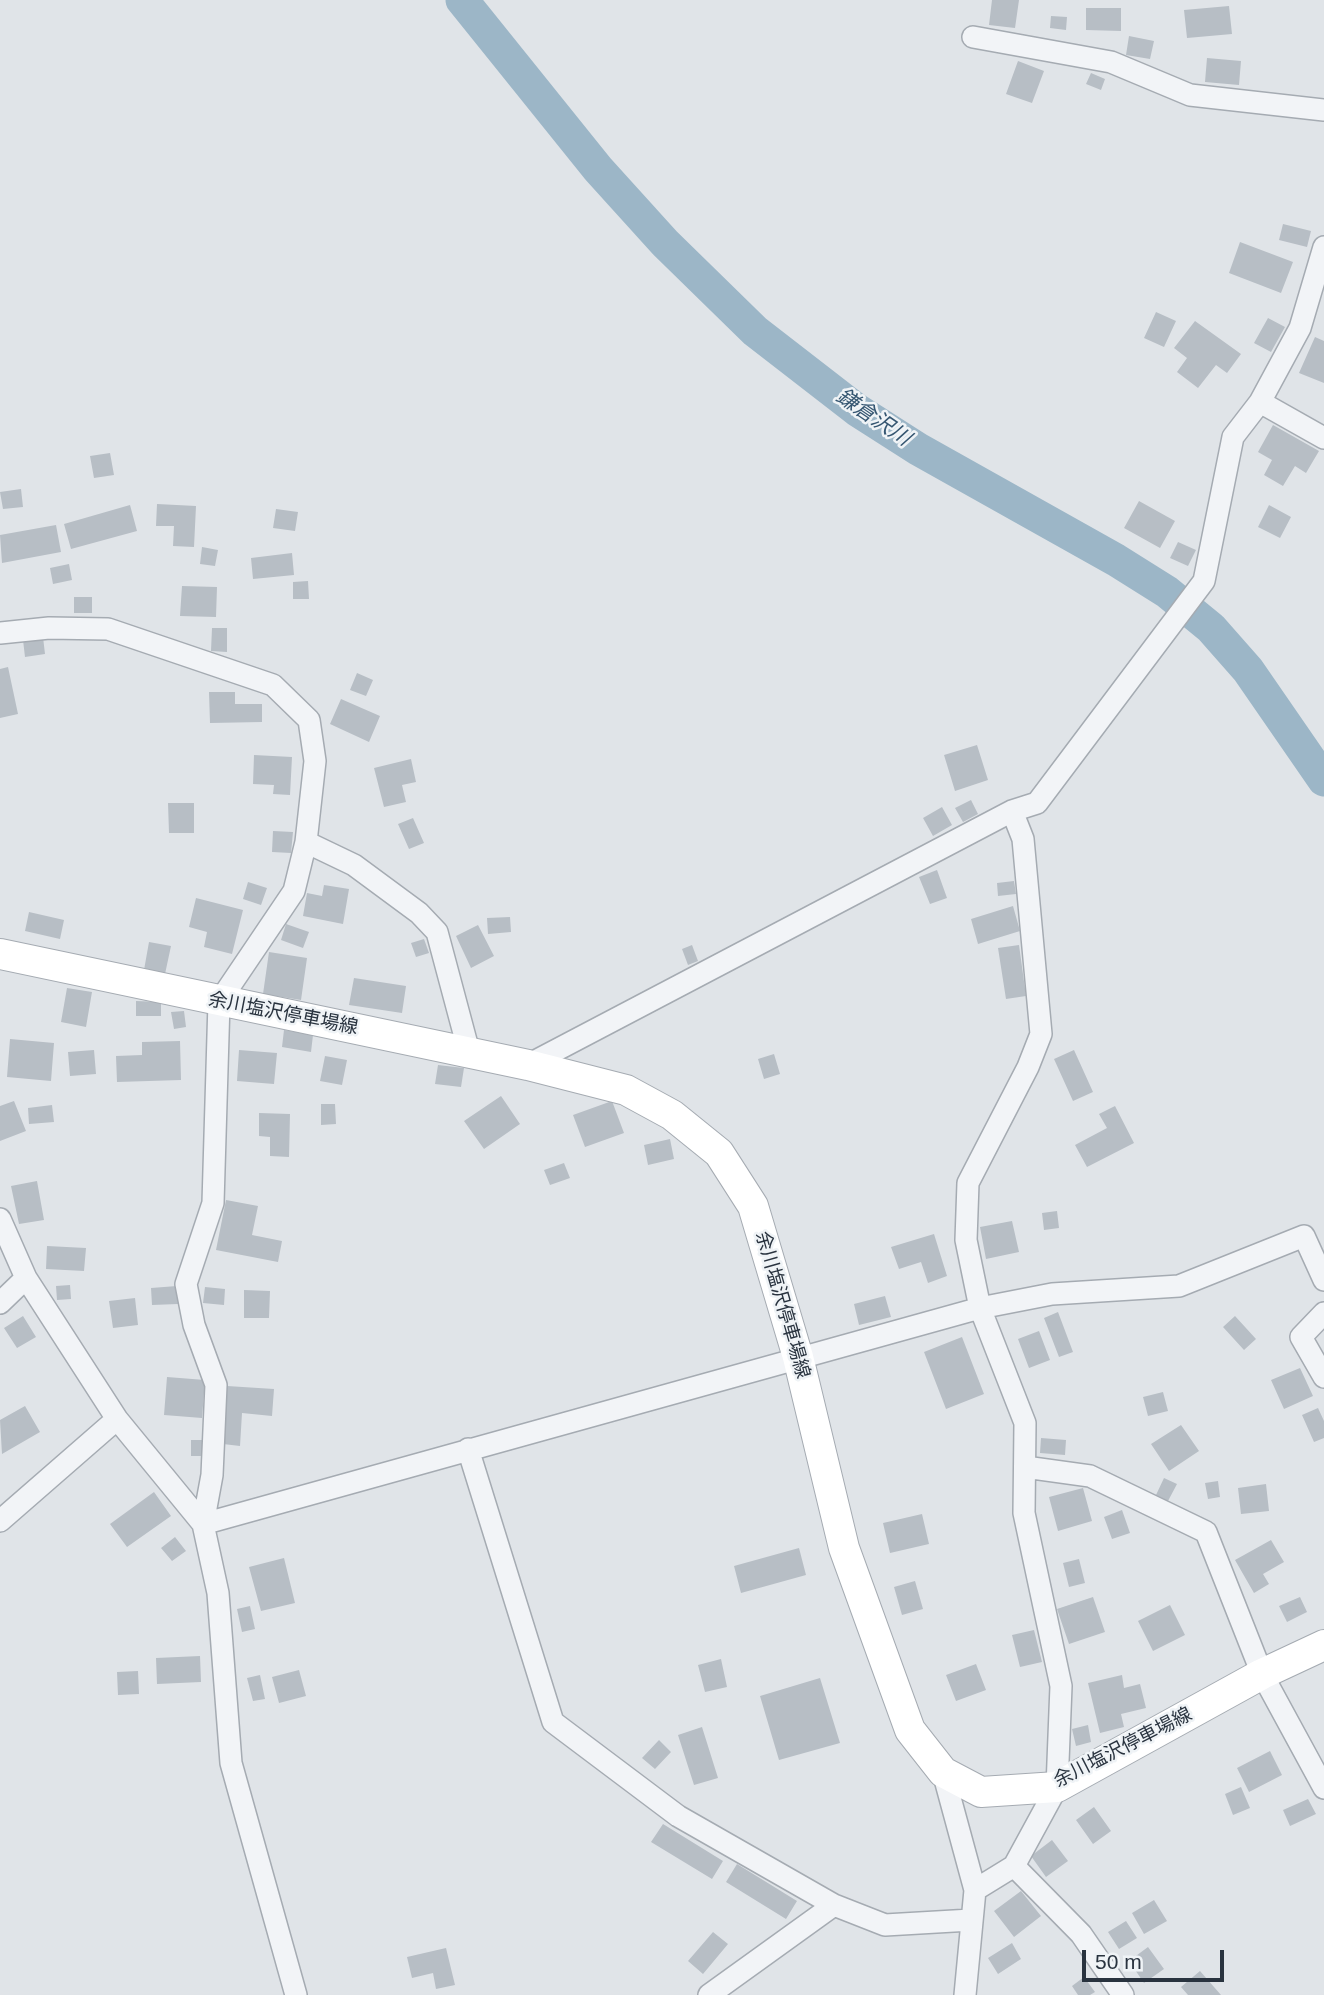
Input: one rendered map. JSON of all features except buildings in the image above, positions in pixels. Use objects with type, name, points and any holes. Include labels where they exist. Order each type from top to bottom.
[{"type":"main road","name":"余川塩沢停車場線","points":[[0,954],[219,1002],[469,1052],[626,1090],[672,1115],[719,1153],[753,1206],[798,1357],[845,1548],[910,1730],[943,1772],[981,1792],[1057,1787],[1262,1674],[1324,1645]]},
{"type":"street","points":[[974,37],[1111,62],[1190,95],[1324,110]]},
{"type":"street","points":[[528,1065],[1012,811],[1037,803],[1204,581],[1233,437],[1260,402],[1300,328],[1324,247]]},
{"type":"street","points":[[1260,402],[1324,438]]},
{"type":"street","points":[[0,633],[49,628],[108,629],[273,685],[309,720],[315,761],[306,842],[294,891],[219,1002],[213,1203],[186,1284],[194,1325],[216,1385],[212,1475],[202,1524],[218,1593],[232,1763],[296,1995]]},
{"type":"street","points":[[975,1891],[1014,1866],[1057,1787],[1061,1686],[1024,1513],[1025,1423],[980,1308],[966,1240],[968,1184],[1028,1067],[1041,1034],[1023,839],[1012,811]]},
{"type":"street","points":[[306,842],[354,865],[419,913],[437,932],[469,1052]]},
{"type":"street","points":[[0,1219],[26,1278],[117,1419],[202,1524]]},
{"type":"street","points":[[202,1524],[980,1308],[1052,1294],[1179,1286],[1304,1236],[1324,1280]]},
{"type":"street","points":[[0,1303],[26,1278]]},
{"type":"street","points":[[1324,1312],[1301,1337],[1324,1377]]},
{"type":"street","points":[[0,1521],[117,1419]]},
{"type":"street","points":[[468,1448],[553,1722],[678,1816],[834,1905],[885,1925],[971,1920]]},
{"type":"street","points":[[1025,1467],[1090,1476],[1206,1532],[1262,1674],[1324,1788]]},
{"type":"street","points":[[943,1772],[975,1891],[965,1995]]},
{"type":"street","points":[[1014,1866],[1081,1934],[1123,1995]]},
{"type":"street","points":[[709,1995],[834,1905]]},
{"type":"waterway","name":"鎌倉沢川","points":[[462,0],[598,169],[665,243],[755,331],[857,410],[918,449],[1116,560],[1167,592],[1211,628],[1248,670],[1324,780]]}]
